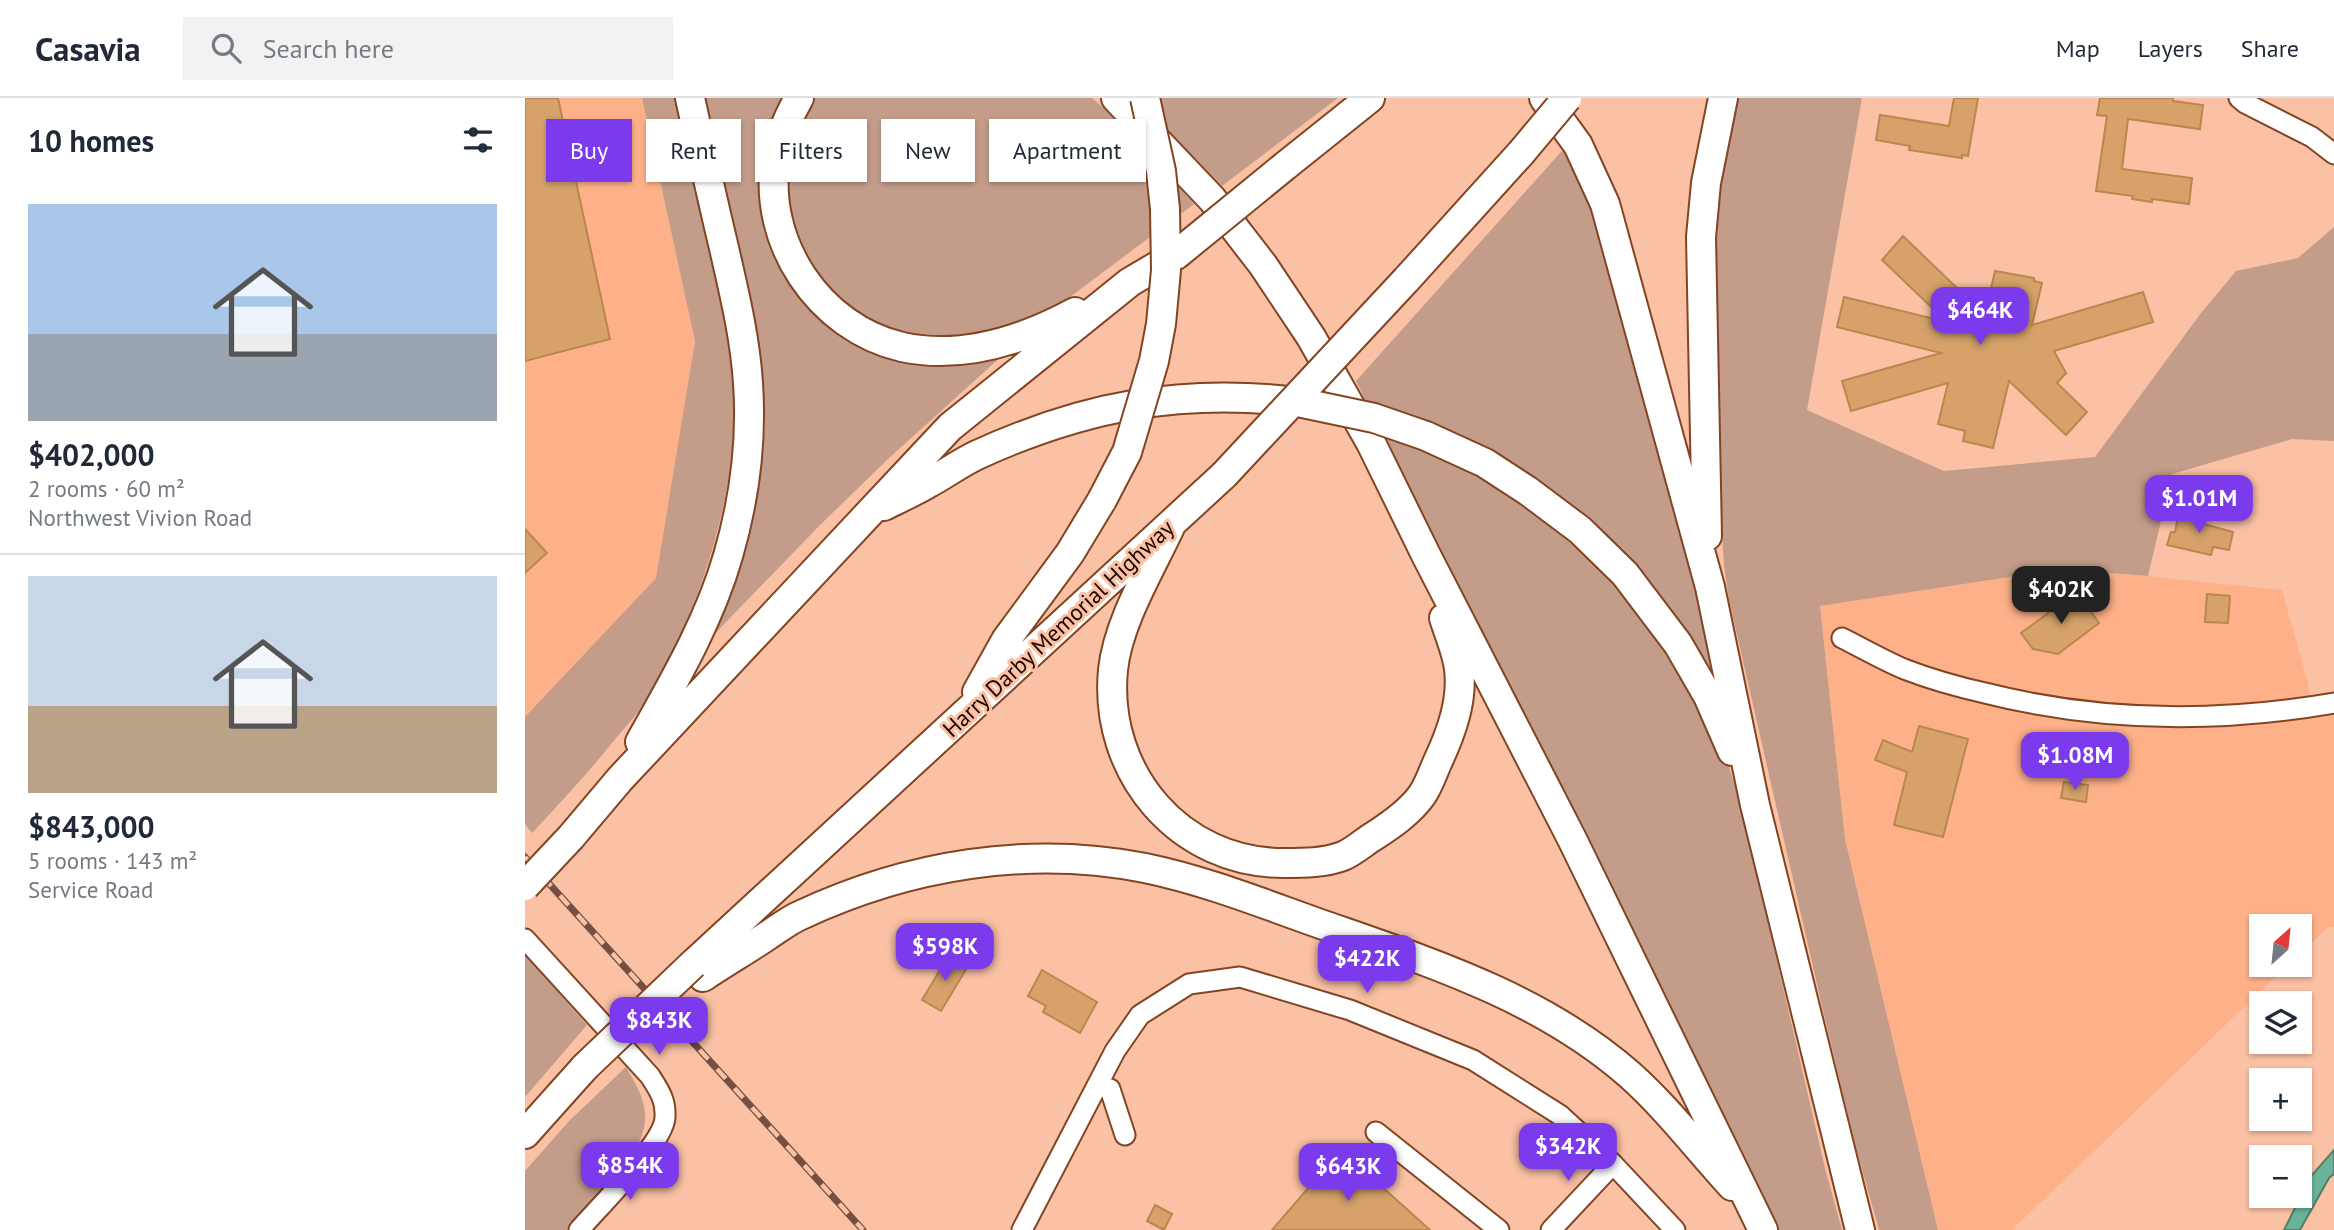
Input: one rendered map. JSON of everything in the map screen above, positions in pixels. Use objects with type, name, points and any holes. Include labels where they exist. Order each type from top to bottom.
[{"type":"highway","points":[[620,779],[673,683],[717,589],[729,556],[746,471],[749,419],[744,349],[690,98]]},
{"type":"highway","points":[[799,98],[781,136],[776,159],[775,194],[780,228],[798,271],[811,290],[845,321],[865,333],[886,342],[916,349],[942,350],[994,345],[1019,338],[1051,325],[1176,256],[1370,98]]},
{"type":"highway","points":[[1116,98],[1212,199],[1263,265],[1311,337],[1371,443],[1572,839],[1757,1218]]},
{"type":"highway","points":[[966,713],[1006,640],[1070,553],[1102,500],[1127,452],[1154,361],[1165,278],[1165,209],[1161,171],[1145,98]]},
{"type":"highway","points":[[1544,98],[1578,145],[1605,204],[1710,587],[1755,805],[1860,1230]]},
{"type":"highway","name":"Harry Darby Memorial Highway","points":[[525,1134],[585,1067],[636,1019],[698,970],[966,713],[1224,475],[1406,280],[1567,98]]},
{"type":"highway","points":[[1710,587],[1705,486],[1701,237],[1707,172],[1723,98]]},
{"type":"highway","points":[[525,886],[620,779],[950,427],[1130,282]]},
{"type":"highway","points":[[866,515],[975,456],[1082,415],[1173,399],[1255,397],[1298,402],[1374,418],[1426,436],[1485,463],[1580,530],[1625,574],[1678,644],[1708,696],[1755,805]]},
{"type":"highway","points":[[1173,523],[1126,621],[1118,644],[1113,694],[1121,743],[1143,788],[1176,826],[1196,840],[1233,858],[1269,863],[1304,863],[1343,856],[1395,822],[1423,794],[1450,735],[1458,705],[1459,669],[1426,555]]},
{"type":"highway","points":[[698,970],[798,916],[878,885],[926,870],[975,863],[1037,859],[1088,861],[1143,868],[1199,881],[1456,972],[1536,1010],[1601,1051],[1638,1083],[1681,1126],[1757,1218]]},
{"type":"street","points":[[2239,98],[2312,137],[2334,154]]},
{"type":"street","points":[[1842,638],[1903,669],[2011,700],[2066,710],[2178,718],[2234,716],[2334,703]]},
{"type":"street","points":[[525,939],[650,1076],[664,1098],[666,1118],[651,1147],[579,1230]]},
{"type":"street","points":[[1022,1230],[1115,1051],[1140,1015],[1189,984],[1240,977],[1350,1010],[1473,1060],[1560,1115],[1613,1164],[1675,1230]]},
{"type":"street","points":[[1098,1085],[1110,1090],[1125,1135]]},
{"type":"street","points":[[1376,1132],[1499,1230]]},
{"type":"street","points":[[1551,1230],[1613,1164]]},
{"type":"shaded area","points":[[525,98],[642,98],[647,119],[646,182],[660,182],[695,341],[656,578],[525,717]]},
{"type":"shaded area","points":[[642,98],[678,98],[683,119],[647,119]]},
{"type":"shaded area","points":[[698,98],[786,98],[780,119],[755,119],[755,182],[766,182],[825,322],[1004,354],[888,459],[700,649],[754,455],[711,182],[741,182],[741,119],[701,119]]},
{"type":"shaded area","points":[[811,98],[1092,98],[1116,119],[989,119],[989,182],[1146,182],[1146,152],[1194,204],[1058,306],[997,335],[913,340],[838,306],[794,239],[786,182],[867,182],[867,119],[799,119]]},
{"type":"shaded area","points":[[1137,98],[1338,98],[1222,186]]},
{"type":"shaded area","points":[[1729,98],[1862,98],[1807,410],[1944,471],[2095,457],[2201,313],[2236,271],[2298,258],[2334,227],[2334,441],[2292,439],[2172,474],[2148,576],[2062,569],[1820,606],[1845,839],[1938,1230],[1879,1230],[1822,1006],[1729,600],[1724,565],[1711,358],[1717,149]]},
{"type":"shaded area","points":[[1569,143],[1601,212],[1715,662],[1710,667],[1671,610],[1642,576],[1468,464],[1570,534],[1646,611],[1726,758],[1739,798],[1825,1168],[1842,1230],[1777,1230],[1356,381]]},
{"type":"shaded area","points":[[660,182],[698,182],[711,235],[734,373],[732,458],[724,502],[699,589],[664,670],[637,714],[532,833],[525,824],[525,717],[656,578],[695,341]]},
{"type":"shaded area","points":[[2066,568],[2282,590],[2315,718],[2334,714],[2334,927],[2328,927],[2312,942],[2312,914],[2249,914],[2249,977],[2275,977],[2261,991],[2249,991],[2249,1002],[2012,1230],[1938,1230],[1845,838],[1820,606]]},
{"type":"shaded area","points":[[525,955],[587,1025],[525,1097]]},
{"type":"shaded area","points":[[626,1067],[645,1110],[643,1131],[632,1155],[568,1230],[525,1230],[525,1171],[569,1121]]},
{"type":"shaded area","points":[[2334,1150],[2334,1174],[2329,1178],[2300,1230],[2284,1230],[2295,1208],[2312,1208],[2312,1175]]},
{"type":"building","points":[[525,98],[558,98],[563,119],[546,119],[546,182],[576,182],[610,339],[525,361]]},
{"type":"building","points":[[1954,98],[1978,98],[1968,156],[1962,155],[1962,158],[1909,150],[1910,146],[1876,140],[1880,115],[1949,126]]},
{"type":"building","points":[[2100,98],[2173,98],[2173,101],[2203,105],[2200,129],[2128,119],[2122,169],[2192,178],[2189,204],[2152,199],[2152,202],[2132,199],[2133,196],[2096,191],[2107,116],[2097,115]]},
{"type":"building","points":[[1903,236],[1985,315],[1995,271],[2034,278],[2034,281],[2042,283],[2032,325],[2143,292],[2153,322],[2054,351],[2066,373],[2057,383],[2087,412],[2066,435],[2009,381],[1993,448],[1963,441],[1965,431],[1938,424],[1948,383],[1851,411],[1842,381],[1941,353],[1837,327],[1844,297],[1947,322],[1882,260]]},
{"type":"building","points":[[2179,512],[2206,518],[2204,524],[2233,532],[2229,550],[2213,547],[2211,555],[2167,545],[2171,532],[2175,532]]},
{"type":"building","points":[[525,529],[547,553],[525,573]]},
{"type":"building","points":[[2077,592],[2099,623],[2058,654],[2033,649],[2021,633]]},
{"type":"building","points":[[2207,594],[2230,596],[2228,623],[2205,622]]},
{"type":"building","points":[[1919,726],[1968,739],[1943,837],[1894,825],[1907,772],[1875,760],[1883,740],[1912,752]]},
{"type":"building","points":[[2064,782],[2088,785],[2086,802],[2061,798]]},
{"type":"building","points":[[949,955],[968,966],[941,1011],[922,1000]]},
{"type":"building","points":[[1042,970],[1097,1002],[1080,1033],[1043,1012],[1046,1006],[1028,996]]},
{"type":"building","points":[[1341,1150],[1430,1230],[1272,1230]]},
{"type":"building","points":[[1155,1205],[1172,1214],[1164,1230],[1147,1221]]},
{"type":"railway","points":[[525,857],[863,1230]]}]
